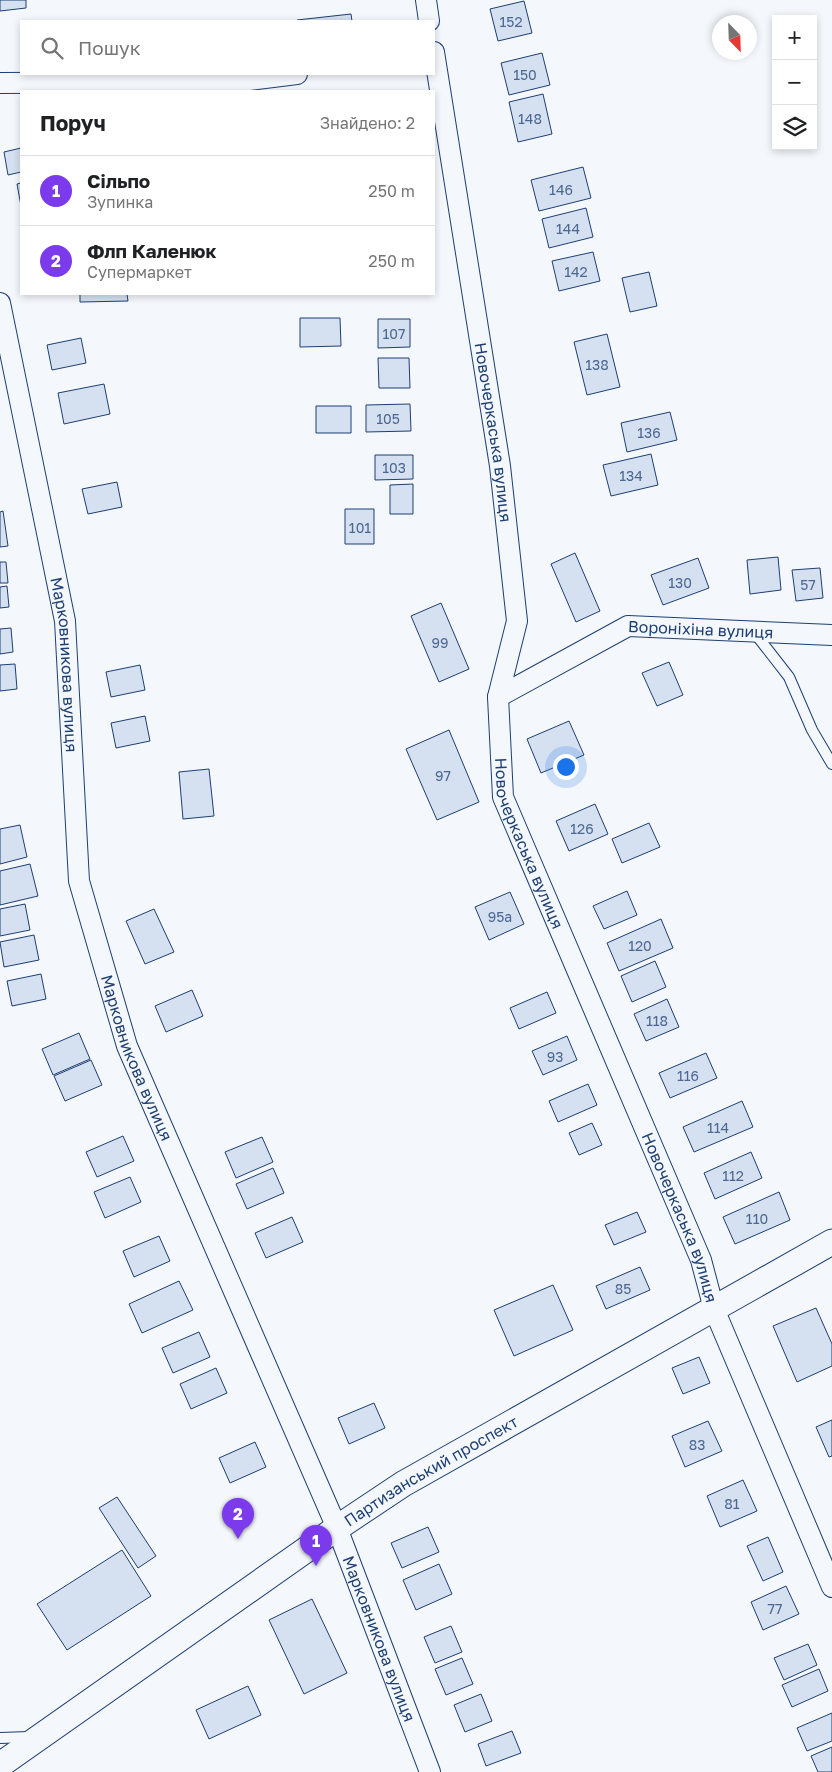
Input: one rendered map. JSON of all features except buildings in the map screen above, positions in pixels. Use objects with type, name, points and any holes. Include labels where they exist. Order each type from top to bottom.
[{"type":"street","points":[[426,0],[429,20]]},
{"type":"street","name":"Новочеркаська вулиця","points":[[435,60],[500,466],[517,621],[498,697],[503,797],[701,1260],[714,1310],[832,1587]]},
{"type":"street","points":[[0,83],[233,82],[289,75]]},
{"type":"street","name":"Марковникова вулиця","points":[[0,303],[65,621],[79,881],[127,1046],[337,1528],[430,1772]]},
{"type":"street","name":"Вороніхіна вулиця","points":[[498,697],[628,626],[832,635]]},
{"type":"street","name":"Партизанський проспект","points":[[0,1765],[337,1528],[404,1484],[832,1242]]},
{"type":"lane","points":[[754,632],[789,677],[812,730],[832,764]]},
{"type":"lane","points":[[0,1738],[42,1737]]},
{"type":"place","name":"Флп Каленюк","points":[[238,1539]]},
{"type":"place","name":"Сільпо","points":[[316,1566]]}]
